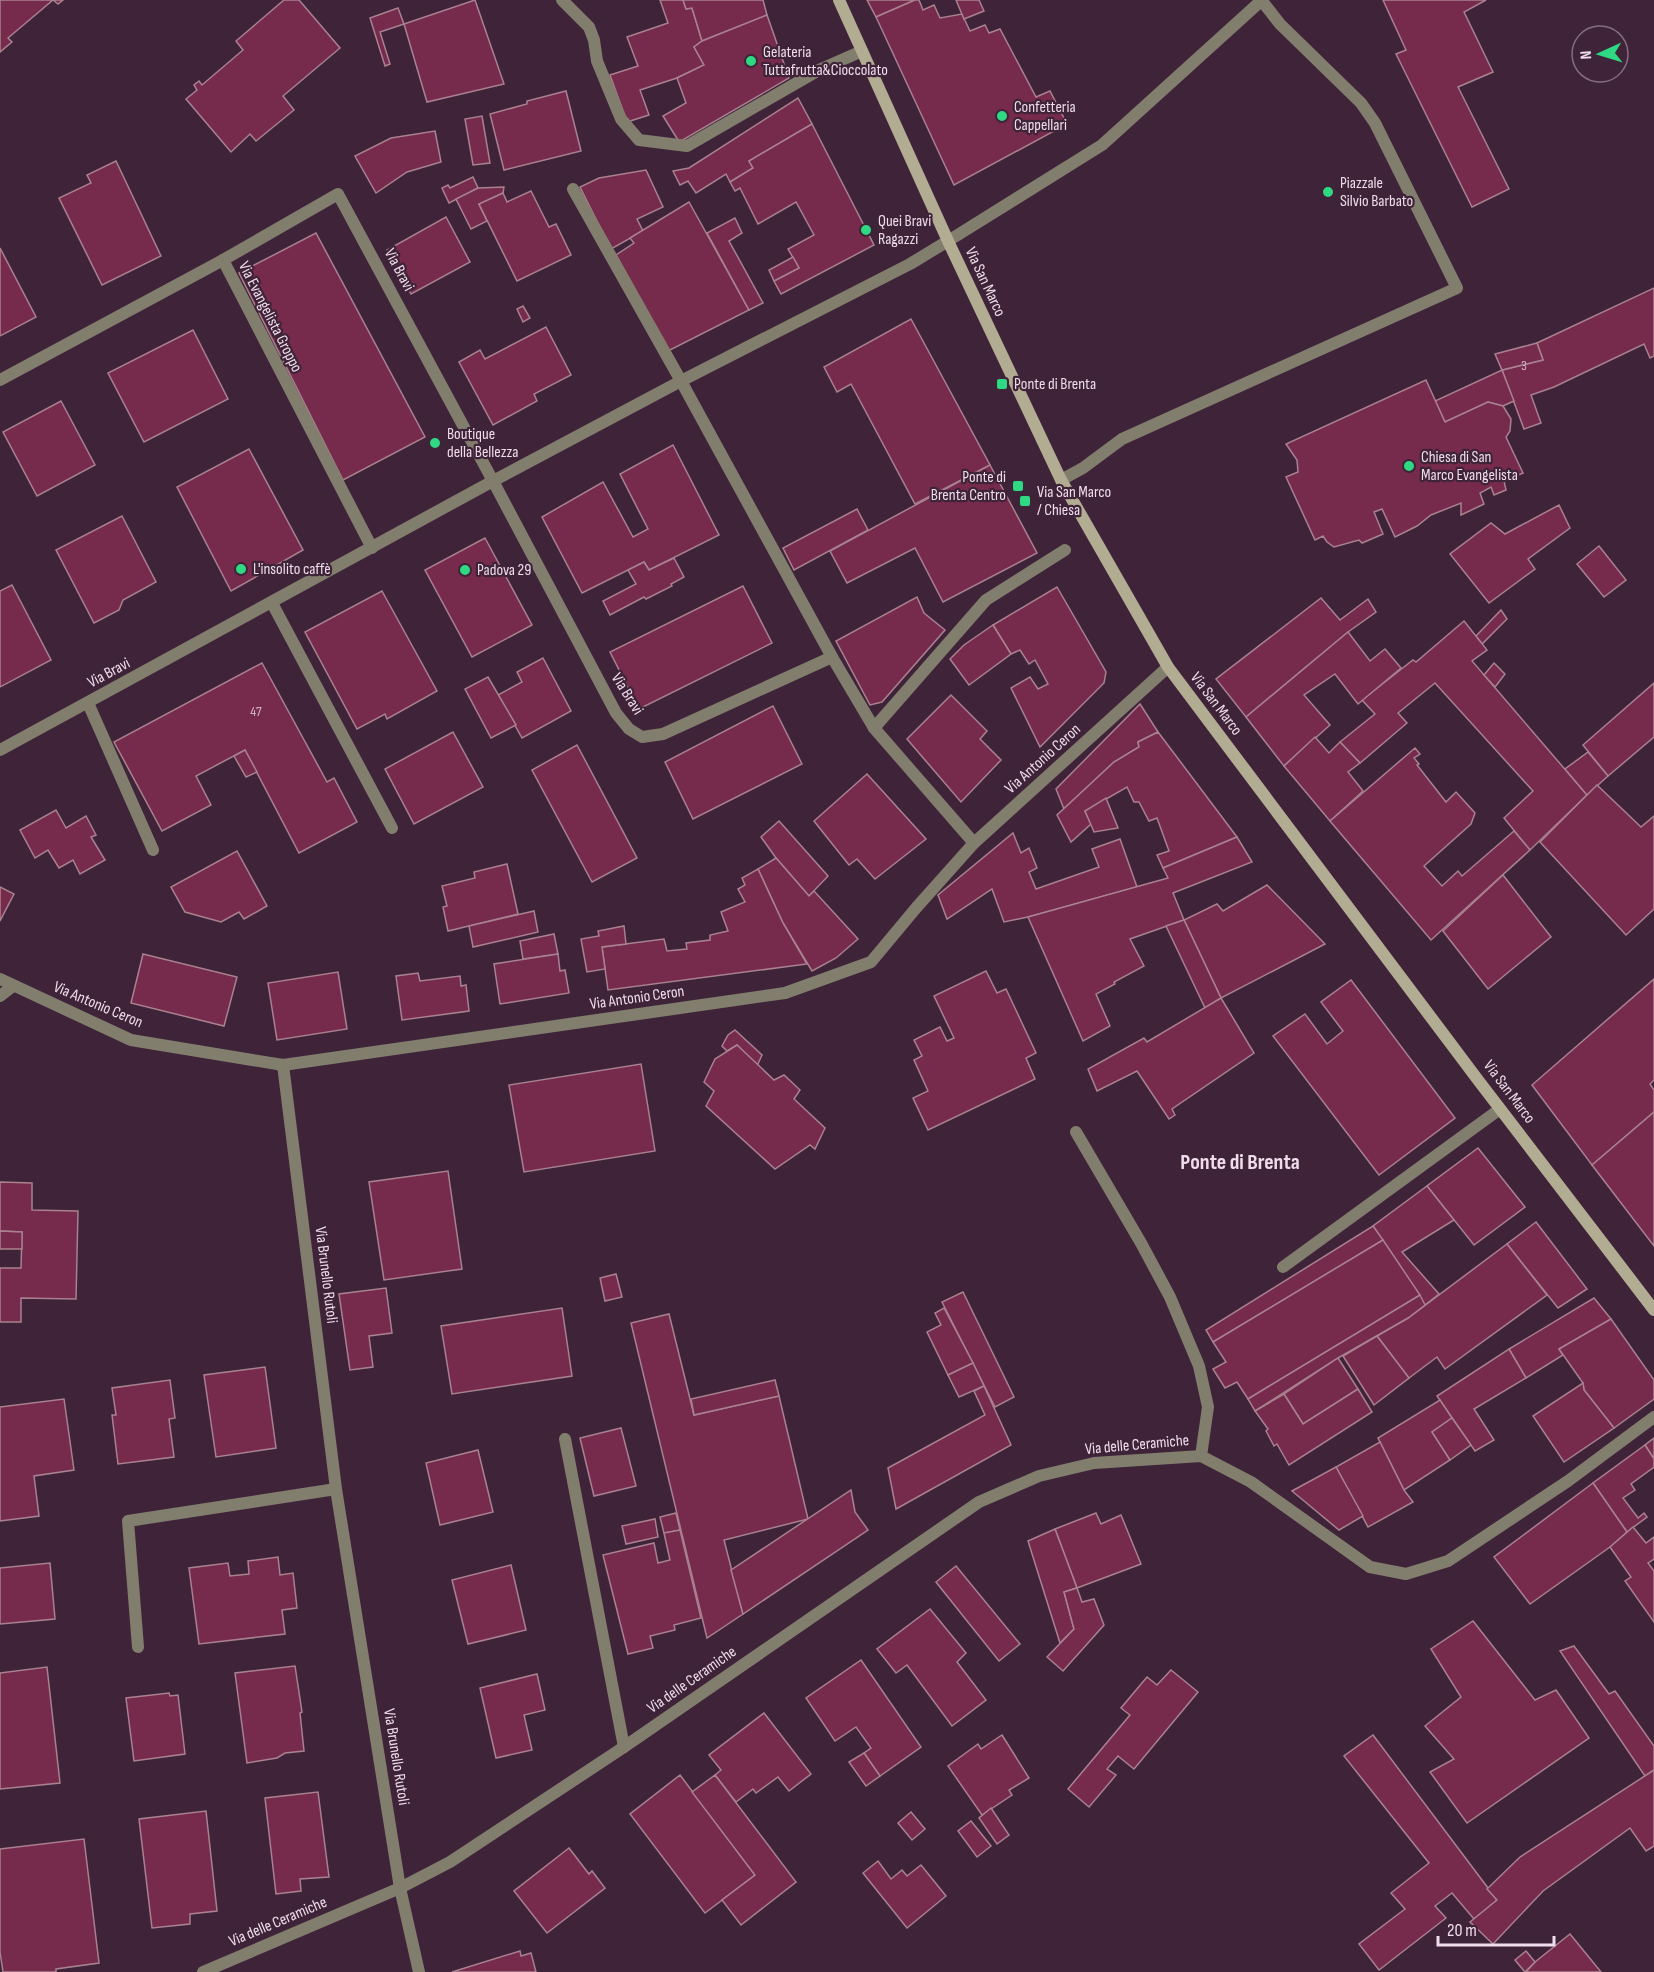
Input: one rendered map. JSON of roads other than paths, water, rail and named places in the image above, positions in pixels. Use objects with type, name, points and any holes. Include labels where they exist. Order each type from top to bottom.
[{"type":"main road","name":"Via San Marco","points":[[839,0],[948,241],[1061,480],[1168,668],[1654,1310]]},
{"type":"street","points":[[561,0],[589,27],[594,40],[597,61],[621,119],[639,140],[687,146],[819,70],[862,51]]},
{"type":"street","points":[[948,241],[1102,145],[1262,0],[1280,24],[1361,103],[1375,123],[1457,288],[1122,439],[1083,468],[1061,480]]},
{"type":"street","points":[[573,189],[832,657],[874,728],[974,843]]},
{"type":"street","name":"Via Bravi","points":[[223,260],[338,194],[616,713],[629,729],[642,737],[663,734],[832,657]]},
{"type":"street","name":"Via Bravi","points":[[0,750],[493,481],[681,381],[910,264],[948,241]]},
{"type":"street","name":"Via Evangelista Groppo","points":[[0,380],[223,260],[372,548]]},
{"type":"street","points":[[874,728],[986,600],[1065,550]]},
{"type":"street","points":[[272,603],[392,828]]},
{"type":"street","name":"Via Antonio Ceron","points":[[0,979],[131,1040],[283,1065],[785,993],[871,962],[974,843],[1168,668]]},
{"type":"street","name":"Via Bravi","points":[[88,703],[153,850]]},
{"type":"street","points":[[0,996],[13,986]]},
{"type":"street","name":"Via Brunello Rutoli","points":[[283,1065],[336,1489],[400,1888]]},
{"type":"street","points":[[1283,1267],[1500,1109]]},
{"type":"street","points":[[1076,1132],[1170,1297],[1199,1366],[1208,1407],[1201,1456]]},
{"type":"street","name":"Via delle Ceramiche","points":[[203,1972],[400,1888],[450,1862],[624,1747],[979,1502],[1039,1476],[1094,1463],[1201,1456],[1251,1482],[1370,1567],[1406,1574],[1448,1562],[1568,1481],[1654,1417]]},
{"type":"street","points":[[566,1439],[624,1747]]},
{"type":"street","points":[[138,1647],[128,1521],[336,1489]]},
{"type":"street","points":[[400,1888],[419,1972]]},
{"type":"place","name":"Gelateria Tuttafrutta&Cioccolato","points":[[751,61]]},
{"type":"place","name":"Confetteria Cappellari","points":[[1002,116]]},
{"type":"place","name":"Piazzale Silvio Barbato","points":[[1328,192]]},
{"type":"place","name":"Quei Bravi Ragazzi","points":[[866,230]]},
{"type":"place","name":"Ponte di Brenta","points":[[1002,384]]},
{"type":"place","name":"Boutique della Bellezza","points":[[435,443]]},
{"type":"place","name":"Chiesa di San Marco Evangelista","points":[[1409,466]]},
{"type":"place","name":"Ponte di Brenta Centro","points":[[1018,486]]},
{"type":"place","name":"Via San Marco / Chiesa","points":[[1025,501]]},
{"type":"place","name":"L'insolito caffè","points":[[241,569]]},
{"type":"place","name":"Padova 29","points":[[465,570]]},
{"type":"district","name":"Ponte di Brenta","points":[[1240,1162]]}]
